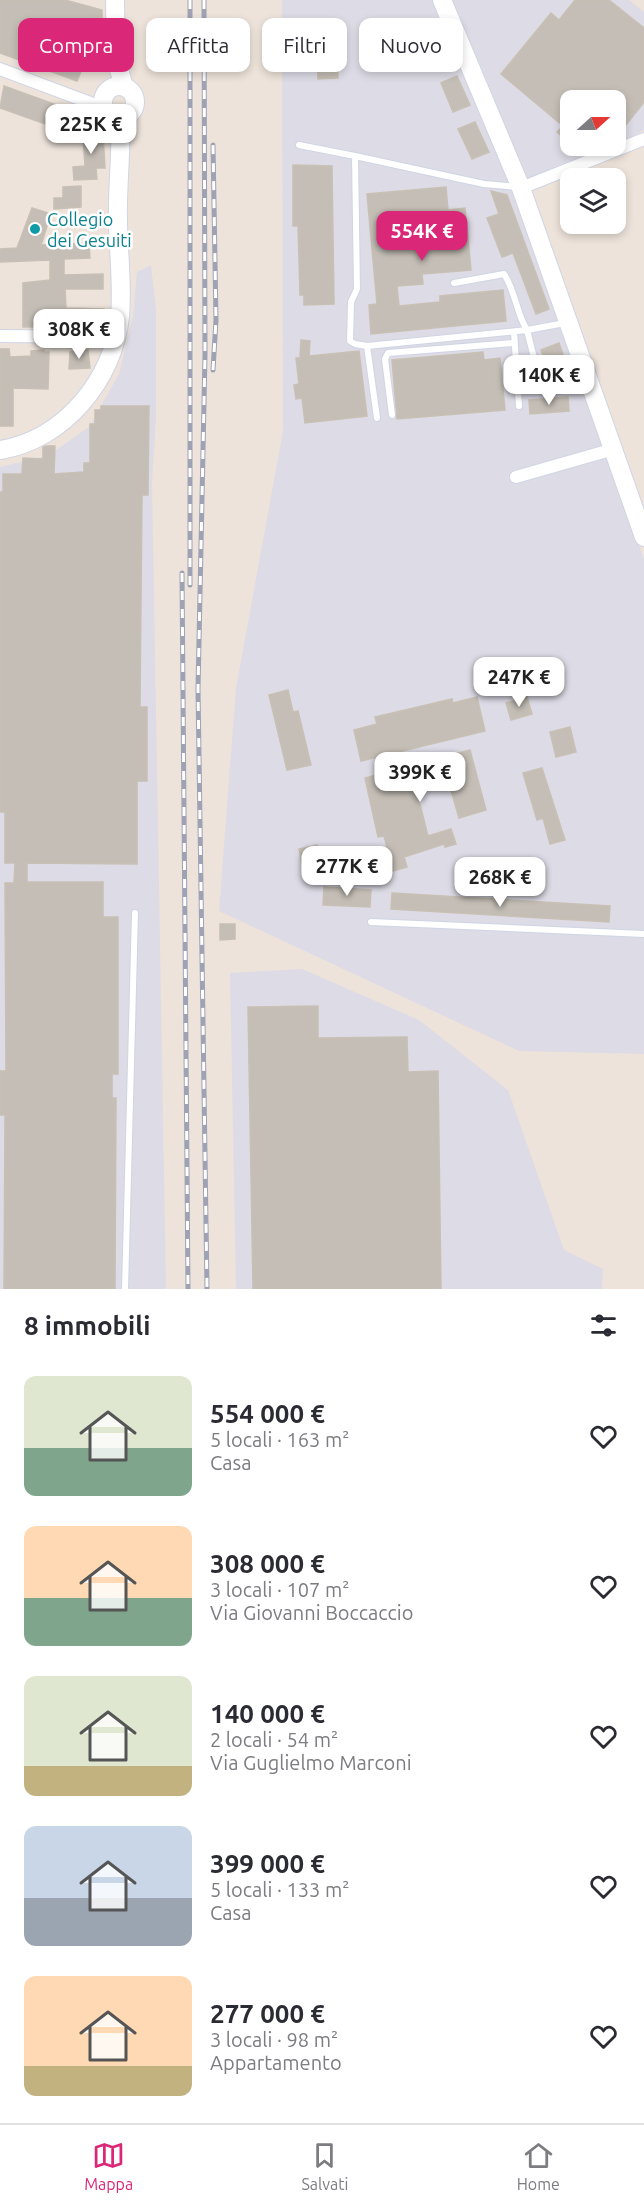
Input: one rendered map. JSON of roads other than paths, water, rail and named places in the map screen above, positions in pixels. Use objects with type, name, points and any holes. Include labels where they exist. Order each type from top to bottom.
[{"type":"street","points":[[115,0],[116,59],[123,87]]},
{"type":"street","points":[[442,0],[521,188],[644,537]]},
{"type":"street","points":[[0,69],[112,113],[132,112],[135,102],[132,92],[123,87],[109,90],[104,99],[112,113],[118,219],[120,316],[107,364],[97,384],[62,423],[34,441],[0,450]]},
{"type":"street","points":[[521,188],[644,139]]},
{"type":"street","points":[[0,336],[116,337]]},
{"type":"street","points":[[516,477],[614,449]]},
{"type":"lane","points":[[299,145],[484,184],[521,188]]},
{"type":"lane","points":[[355,156],[357,289],[351,302],[350,340],[355,344],[367,346],[514,332],[569,322]]},
{"type":"lane","points":[[454,283],[504,274],[512,286],[522,322],[527,330],[542,390]]},
{"type":"lane","points":[[514,332],[519,406]]},
{"type":"lane","points":[[393,415],[386,358],[388,353],[514,343]]},
{"type":"lane","points":[[367,346],[377,418]]},
{"type":"lane","points":[[125,1289],[135,913]]},
{"type":"lane","points":[[371,922],[644,934]]},
{"type":"railway","points":[[190,0],[190,585]]},
{"type":"railway","points":[[204,0],[205,355],[198,689],[207,1289]]},
{"type":"railway","points":[[213,145],[216,320],[213,370]]},
{"type":"railway","points":[[182,573],[188,1289]]},
{"type":"place","name":"Collegio dei Gesuiti","points":[[35,229]]}]
